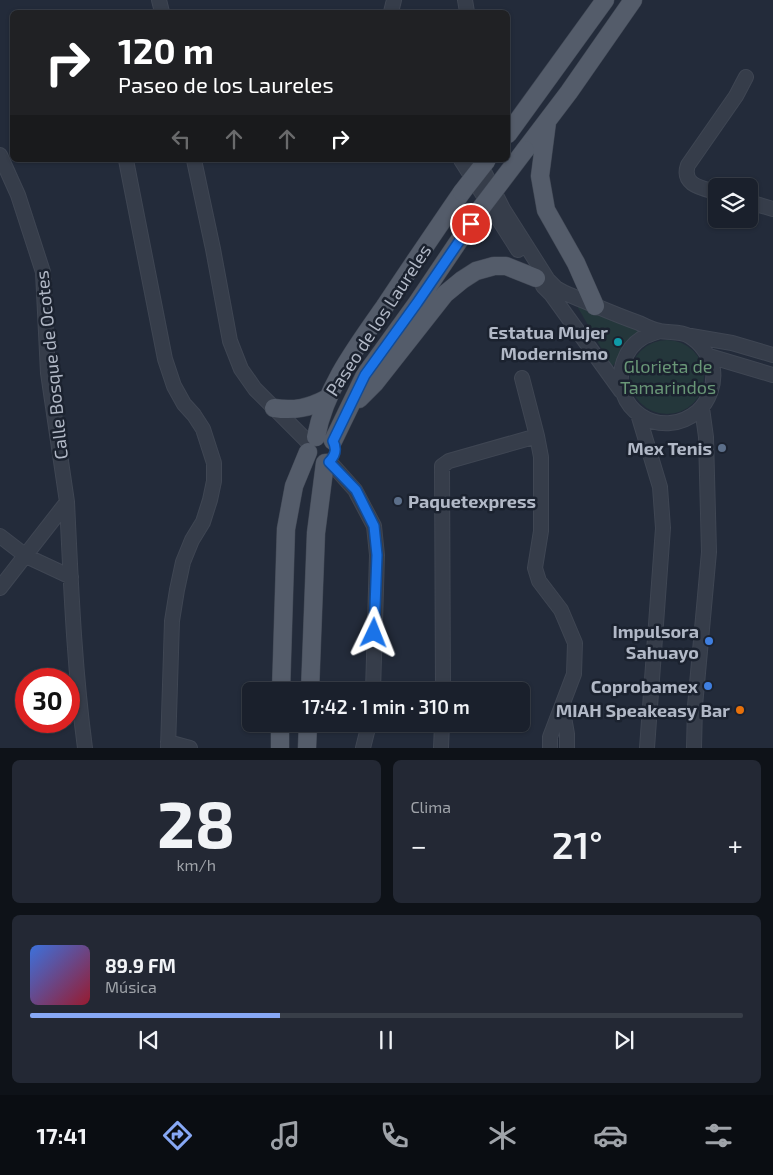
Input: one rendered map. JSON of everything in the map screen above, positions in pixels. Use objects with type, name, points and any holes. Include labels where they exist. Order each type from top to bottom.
[{"type":"main road","points":[[510,131],[605,0]]},
{"type":"main road","name":"Paseo de los Laureles","points":[[333,441],[365,375],[417,303],[481,208],[546,122],[633,0]]},
{"type":"main road","points":[[546,122],[540,176],[546,210],[576,263],[595,306]]},
{"type":"main road","name":"Paseo de los Laureles","points":[[281,682],[286,529],[294,486],[326,399],[350,357],[462,192],[485,162]]},
{"type":"main road","points":[[346,412],[375,383],[445,294],[462,280],[476,271],[494,266],[506,266],[536,278]]},
{"type":"main road","points":[[274,408],[296,410],[315,405],[326,399]]},
{"type":"main road","points":[[323,435],[333,441],[336,452],[334,458],[327,462],[316,463],[312,460],[311,444],[323,435]]},
{"type":"main road","points":[[310,682],[316,533],[327,462]]},
{"type":"main road","points":[[279,747],[280,732]]},
{"type":"main road","points":[[307,748],[308,732]]},
{"type":"street","points":[[708,190],[698,187],[689,180],[686,172],[688,165],[736,96],[746,77]]},
{"type":"street","name":"Calle Bosque de Ocotes","points":[[0,155],[18,195],[43,272],[48,373],[67,502],[78,695],[85,748]]},
{"type":"street","points":[[126,162],[164,359],[174,386],[184,404],[203,429],[214,463],[214,481],[210,500],[203,522],[192,540],[183,562],[172,621],[168,745],[190,748]]},
{"type":"street","points":[[194,162],[230,341],[241,369],[254,389],[311,444]]},
{"type":"street","points":[[462,162],[536,278],[551,294],[622,391],[628,404],[638,414],[650,421],[664,424],[678,423],[691,417],[702,408],[709,396],[713,383],[713,370],[708,356],[701,345],[689,336]]},
{"type":"street","points":[[479,162],[503,209],[548,280],[556,288],[595,306],[660,331]]},
{"type":"street","points":[[758,205],[773,209]]},
{"type":"street","points":[[622,391],[620,371],[627,352],[641,338],[660,331],[675,331],[689,336],[732,343],[773,355]]},
{"type":"street","points":[[708,356],[773,375]]},
{"type":"street","points":[[522,378],[541,457],[541,531],[535,568],[539,581],[561,610],[575,643],[574,674],[550,737],[550,748]]},
{"type":"street","points":[[694,748],[695,706],[709,552],[706,437],[702,408]]},
{"type":"street","points":[[638,414],[660,487],[663,528],[647,748]]},
{"type":"street","points":[[443,682],[442,466],[449,461],[537,436]]},
{"type":"street","points":[[327,462],[356,490],[374,526],[377,555],[372,682]]},
{"type":"street","points":[[0,588],[67,502]]},
{"type":"street","points":[[0,536],[26,556],[71,577]]},
{"type":"street","points":[[562,706],[567,734],[567,748]]},
{"type":"street","points":[[363,748],[367,732]]},
{"type":"street","points":[[441,748],[442,732]]},
{"type":"green space","points":[[573,299],[640,330],[612,367]]},
{"type":"green space","name":"Glorieta de Tamarindos","points":[[667,340],[681,343],[693,351],[701,363],[704,377],[701,391],[693,403],[681,411],[667,414],[653,411],[641,403],[633,391],[630,377],[633,363],[641,351],[653,343]]},
{"type":"place","name":"Estatua Mujer Modernismo","points":[[618,342]]},
{"type":"place","name":"Mex Tenis","points":[[722,448]]},
{"type":"place","name":"Paquetexpress","points":[[398,501]]},
{"type":"place","name":"Impulsora Sahuayo","points":[[709,641]]},
{"type":"place","name":"Coprobamex","points":[[708,686]]},
{"type":"place","name":"MIAH Speakeasy Bar","points":[[740,710]]},
{"type":"route","points":[[374,633],[377,555],[374,526],[356,490],[329,462],[334,458],[336,452],[336,446],[333,441],[365,375],[471,224]]}]
